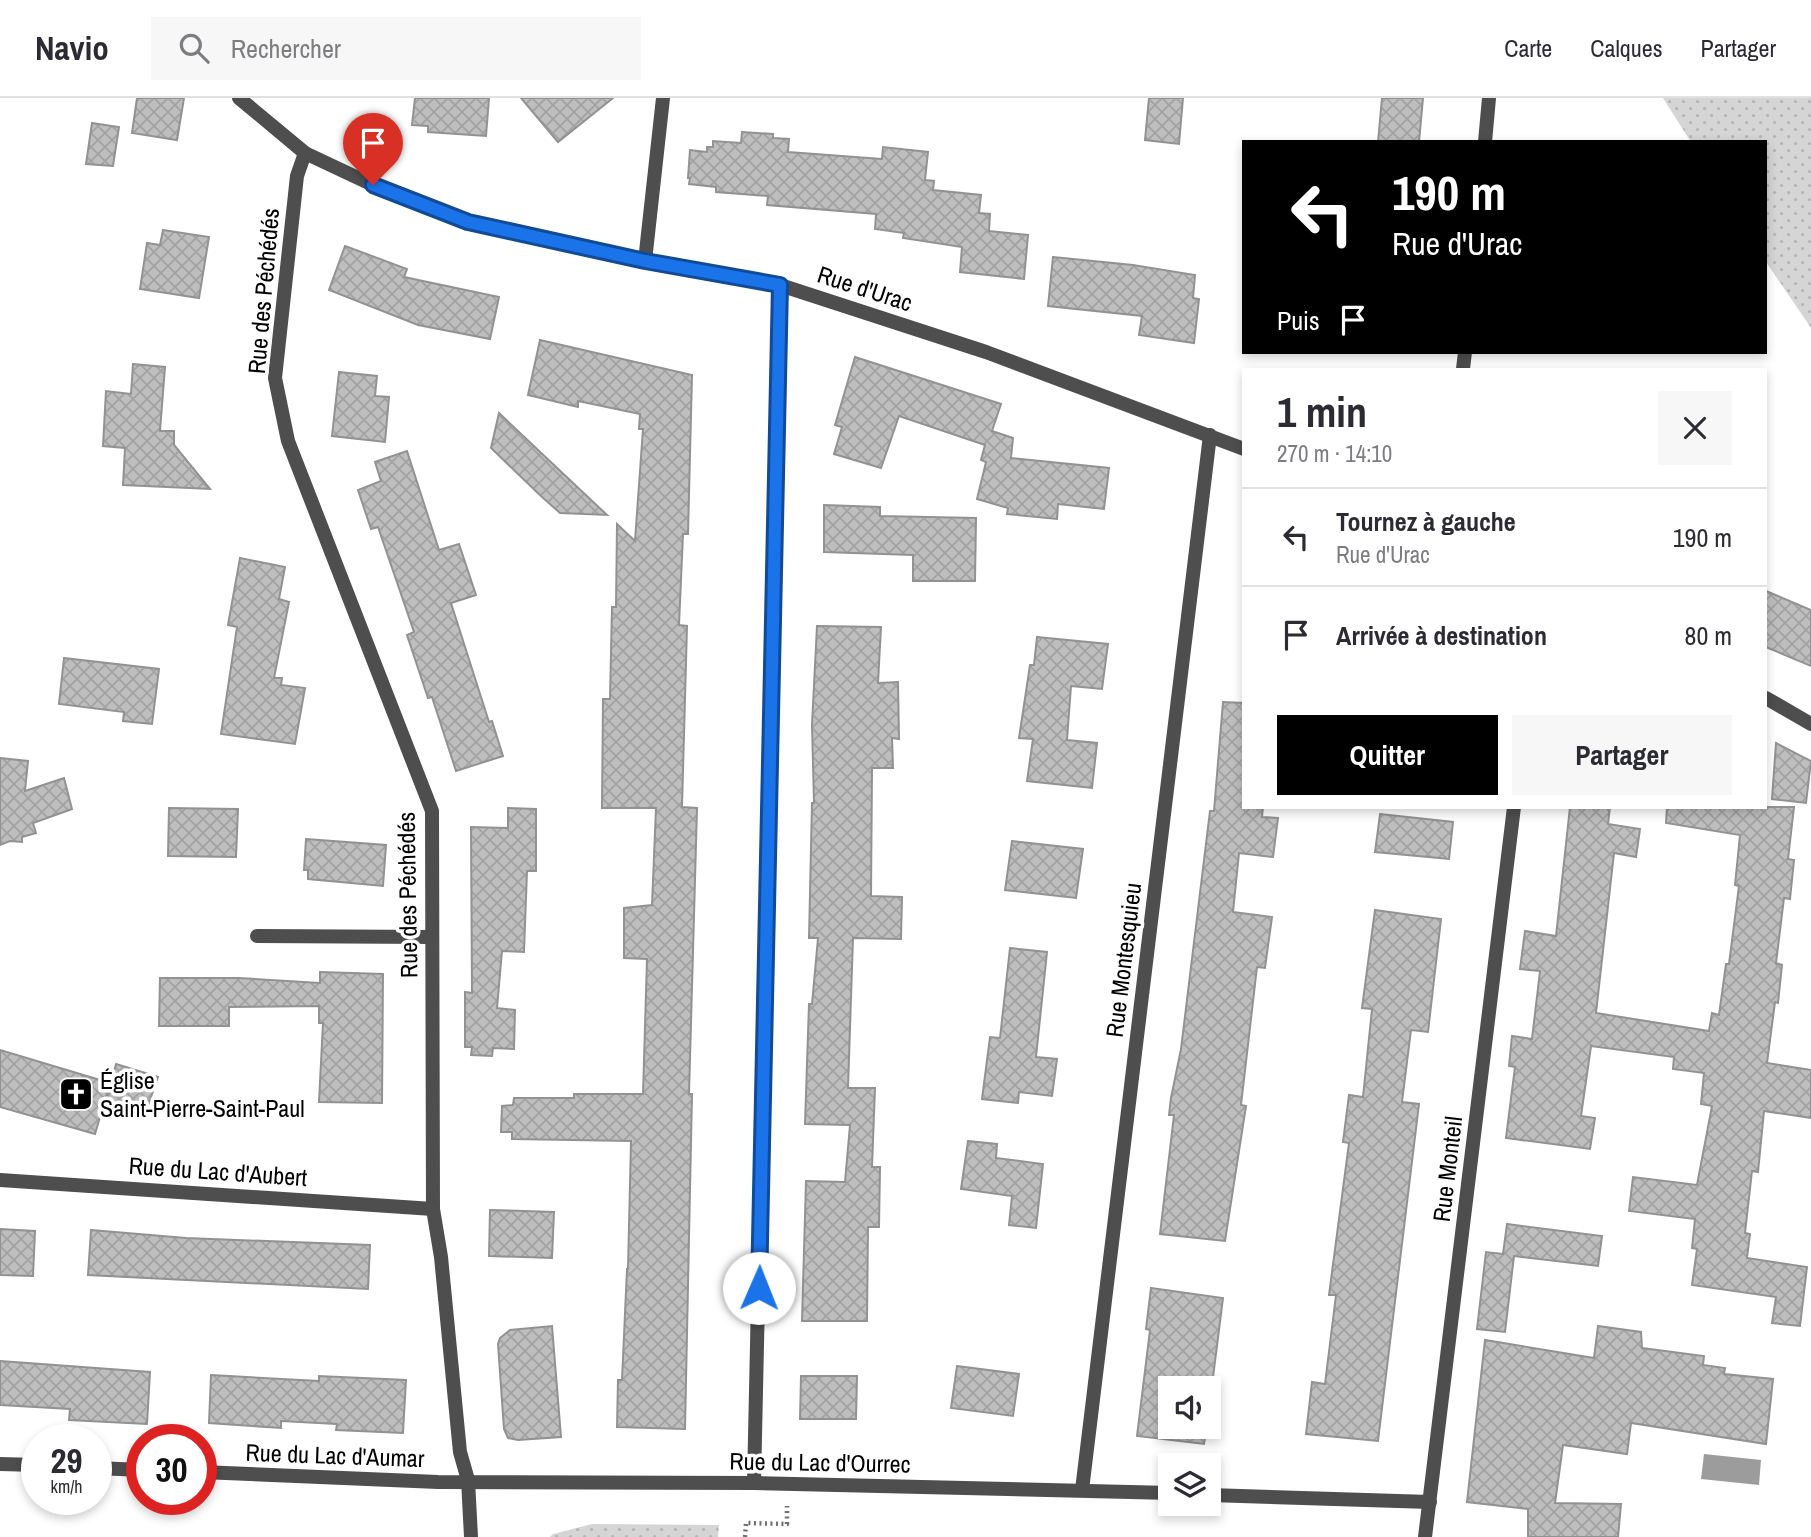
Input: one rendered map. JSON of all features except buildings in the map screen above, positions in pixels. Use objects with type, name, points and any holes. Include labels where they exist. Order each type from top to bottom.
[{"type":"street","name":"Rue d'Urac","points":[[239,98],[305,153],[373,185],[468,222],[645,261],[780,285],[986,352],[1242,448]]},
{"type":"street","points":[[645,261],[663,98]]},
{"type":"street","points":[[1485,140],[1489,98]]},
{"type":"street","name":"Rue des Péchédés","points":[[305,153],[297,176],[275,378],[288,442],[432,811],[433,1209],[441,1257],[460,1452],[468,1480],[471,1537]]},
{"type":"street","points":[[754,1483],[780,285]]},
{"type":"street","name":"Rue Montesquieu","points":[[1082,1490],[1210,435]]},
{"type":"street","points":[[1767,699],[1811,724]]},
{"type":"street","name":"Rue Monteil","points":[[1426,1537],[1514,809]]},
{"type":"street","points":[[257,936],[432,937]]},
{"type":"street","name":"Rue du Lac d'Aubert","points":[[0,1180],[433,1209]]},
{"type":"street","points":[[0,1464],[21,1465]]},
{"type":"street","name":"Rue du Lac d'Aumar","points":[[217,1473],[438,1482],[468,1480]]},
{"type":"street","name":"Rue du Lac d'Ourrec","points":[[468,1480],[754,1483],[1158,1493]]},
{"type":"street","points":[[1221,1494],[1430,1502]]},
{"type":"path","points":[[745,1537],[746,1523],[787,1524],[787,1484]]},
{"type":"shaded area","points":[[1663,98],[1811,98],[1811,328],[1767,263],[1767,140],[1690,140]]},
{"type":"shaded area","points":[[1704,1454],[1761,1460],[1759,1485],[1701,1479]]},
{"type":"shaded area","points":[[592,1524],[719,1525],[718,1537],[550,1537]]},
{"type":"place","name":"Église Saint-Pierre-Saint-Paul","points":[[76,1094]]},
{"type":"route","points":[[373,185],[468,222],[645,261],[780,285],[759,1288]]}]
